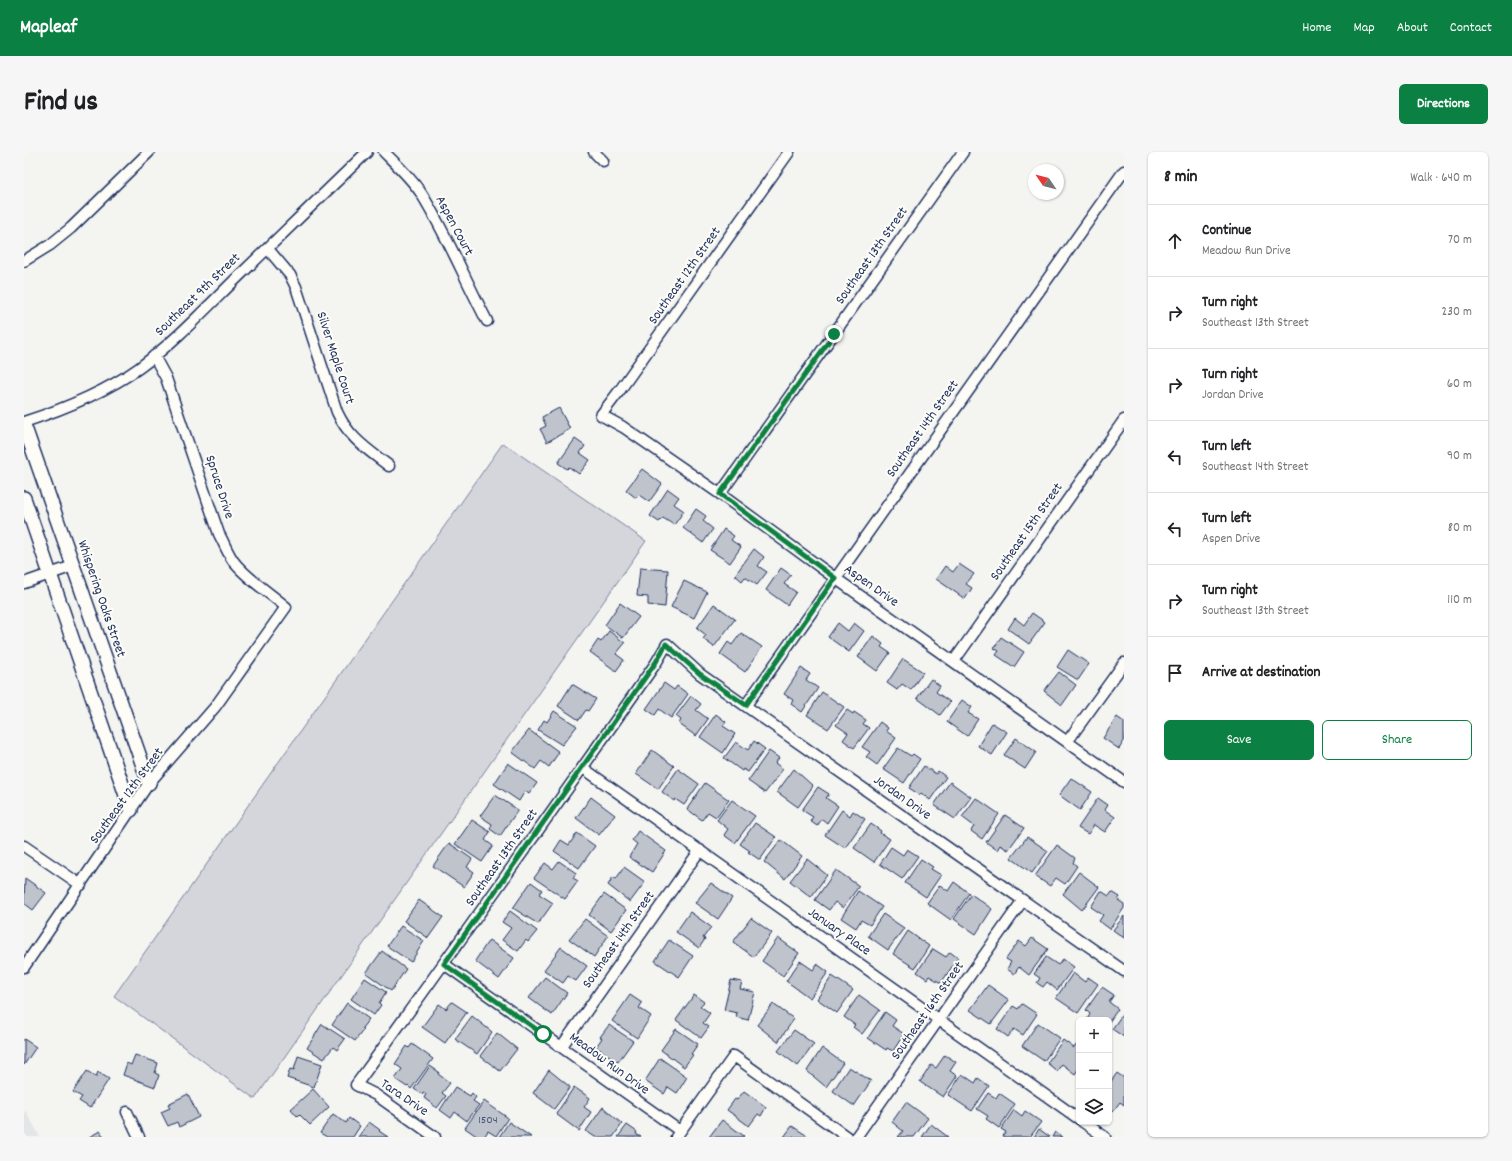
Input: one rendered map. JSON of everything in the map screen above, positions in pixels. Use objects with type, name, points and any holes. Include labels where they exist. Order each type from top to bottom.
[{"type":"street","points":[[24,261],[50,245],[72,228],[149,152]]},
{"type":"street","name":"Southeast 9th Street","points":[[24,422],[69,406],[93,395],[117,382],[154,356],[268,249],[367,152]]},
{"type":"street","name":"Aspen Court","points":[[384,152],[409,178],[420,193],[487,321]]},
{"type":"street","points":[[594,152],[602,161]]},
{"type":"street","name":"Southeast 12th Street","points":[[601,415],[789,152]]},
{"type":"street","name":"Southeast 13th Street","points":[[720,494],[962,152]]},
{"type":"street","name":"Southeast 14th Street","points":[[746,705],[1124,171]]},
{"type":"street","name":"Silver Maple Court","points":[[268,249],[286,269],[296,286],[337,412],[342,422],[354,439],[388,466]]},
{"type":"street","name":"Spruce Drive","points":[[154,356],[166,378],[219,534],[227,550],[241,570],[286,607]]},
{"type":"street","name":"Aspen Drive","points":[[601,415],[623,427],[720,494],[835,578],[1124,782]]},
{"type":"street","name":"Southeast 15th Street","points":[[954,661],[1124,420]]},
{"type":"street","name":"Whispering Oaks Street","points":[[24,425],[149,783]]},
{"type":"street","points":[[24,498],[131,810]]},
{"type":"street","points":[[24,583],[73,566]]},
{"type":"street","name":"Southeast 12th Street","points":[[24,966],[81,885],[149,783],[215,707],[286,607]]},
{"type":"street","name":"Southeast 13th Street","points":[[356,1085],[583,768],[656,662],[666,644]]},
{"type":"street","name":"Jordan Drive","points":[[666,644],[700,674],[1124,971]]},
{"type":"street","points":[[1068,742],[1124,663]]},
{"type":"street","name":"January Place","points":[[583,768],[1076,1117]]},
{"type":"street","points":[[24,846],[81,885]]},
{"type":"street","name":"Southeast 14th Street","points":[[562,1046],[700,850]]},
{"type":"street","name":"Southeast 16th Street","points":[[856,1137],[1023,900]]},
{"type":"street","name":"Meadow Run Drive","points":[[444,964],[562,1046],[678,1134]]},
{"type":"street","points":[[678,1134],[734,1056],[847,1137]]},
{"type":"street","name":"Tara Drive","points":[[356,1085],[376,1095],[435,1137]]},
{"type":"street","points":[[127,1112],[139,1137]]},
{"type":"street","points":[[1087,1125],[1105,1137]]},
{"type":"shaded area","points":[[503,443],[646,541],[255,1099],[114,996]]},
{"type":"shaded area","points":[[26,1111],[40,1137],[24,1137],[24,1113]]},
{"type":"building","points":[[559,408],[570,429],[547,442],[540,429],[546,426],[542,417]]},
{"type":"building","points":[[575,439],[585,446],[580,453],[590,460],[579,474],[569,467],[567,469],[558,463]]},
{"type":"building","points":[[642,469],[662,484],[649,502],[639,495],[636,498],[626,490]]},
{"type":"building","points":[[668,489],[679,497],[674,504],[684,511],[674,525],[663,518],[659,522],[650,516]]},
{"type":"building","points":[[696,509],[706,516],[703,521],[713,529],[703,543],[683,528]]},
{"type":"building","points":[[724,529],[734,536],[731,540],[741,547],[730,563],[710,550]]},
{"type":"building","points":[[754,549],[764,557],[758,566],[767,572],[757,585],[745,577],[742,581],[735,575]]},
{"type":"building","points":[[959,564],[974,574],[966,584],[972,588],[965,599],[936,579],[945,566],[953,572]]},
{"type":"building","points":[[640,568],[668,570],[665,607],[648,605],[648,597],[637,596]]},
{"type":"building","points":[[781,568],[791,575],[784,584],[796,592],[787,605],[766,590]]},
{"type":"building","points":[[684,581],[707,592],[694,618],[671,607]]},
{"type":"building","points":[[620,603],[639,617],[623,638],[605,625]]},
{"type":"building","points":[[714,604],[735,619],[714,647],[703,639],[706,635],[697,628]]},
{"type":"building","points":[[1032,613],[1045,622],[1029,644],[1008,629],[1015,618],[1024,625]]},
{"type":"building","points":[[838,623],[848,631],[854,623],[864,631],[849,652],[828,637]]},
{"type":"building","points":[[609,631],[625,643],[616,654],[624,660],[616,671],[590,652],[598,640],[601,642]]},
{"type":"building","points":[[741,633],[762,647],[745,672],[720,654],[728,642],[732,645]]},
{"type":"building","points":[[873,636],[883,644],[881,647],[890,653],[877,671],[858,657]]},
{"type":"building","points":[[1001,637],[1024,652],[1014,667],[996,655],[999,651],[994,648]]},
{"type":"building","points":[[1068,650],[1089,664],[1078,680],[1057,667]]},
{"type":"building","points":[[903,659],[923,672],[911,690],[902,684],[897,690],[887,683]]},
{"type":"building","points":[[801,668],[810,674],[806,680],[818,688],[802,712],[791,704],[793,700],[784,694]]},
{"type":"building","points":[[1059,672],[1076,685],[1062,705],[1044,691]]},
{"type":"building","points":[[931,679],[940,686],[936,692],[950,702],[940,715],[917,698]]},
{"type":"building","points":[[664,683],[674,690],[677,686],[688,694],[671,718],[659,709],[655,715],[646,709]]},
{"type":"building","points":[[572,684],[596,699],[588,711],[586,710],[579,720],[558,706]]},
{"type":"building","points":[[822,692],[844,707],[828,729],[807,715]]},
{"type":"building","points":[[691,696],[701,704],[696,710],[708,719],[696,736],[679,724],[681,720],[676,716]]},
{"type":"building","points":[[962,700],[972,707],[968,713],[978,719],[967,736],[947,722]]},
{"type":"building","points":[[847,710],[853,714],[854,712],[866,720],[863,724],[869,728],[854,748],[843,740],[848,733],[836,725]]},
{"type":"building","points":[[554,711],[577,726],[562,745],[538,730],[544,720],[547,722]]},
{"type":"building","points":[[716,714],[726,722],[723,726],[735,734],[723,753],[700,737]]},
{"type":"building","points":[[1117,717],[1124,722],[1124,741],[1119,749],[1103,738]]},
{"type":"building","points":[[880,722],[888,728],[886,731],[896,738],[877,765],[866,757],[870,752],[862,747]]},
{"type":"building","points":[[992,723],[1007,732],[992,755],[978,746]]},
{"type":"building","points":[[529,730],[559,752],[549,767],[541,761],[535,769],[512,752]]},
{"type":"building","points":[[1016,738],[1036,752],[1025,769],[1004,755]]},
{"type":"building","points":[[754,741],[765,749],[748,772],[743,769],[742,771],[724,758],[736,742],[748,750]]},
{"type":"building","points":[[898,748],[911,756],[913,754],[920,759],[904,783],[883,769]]},
{"type":"building","points":[[652,750],[674,766],[658,789],[636,774]]},
{"type":"building","points":[[769,751],[779,758],[775,763],[783,769],[765,793],[748,781]]},
{"type":"building","points":[[508,763],[537,783],[529,794],[525,791],[519,801],[494,784]]},
{"type":"building","points":[[924,766],[936,774],[938,771],[946,777],[930,800],[921,793],[920,795],[909,788]]},
{"type":"building","points":[[678,769],[699,784],[684,805],[675,799],[674,801],[662,792]]},
{"type":"building","points":[[794,769],[813,786],[798,807],[777,792]]},
{"type":"building","points":[[1071,778],[1092,792],[1080,810],[1059,795]]},
{"type":"building","points":[[950,782],[971,797],[955,819],[934,805]]},
{"type":"building","points":[[705,783],[729,800],[716,817],[708,812],[702,820],[687,809]]},
{"type":"building","points":[[818,787],[829,794],[826,798],[838,806],[827,823],[822,819],[817,826],[810,821],[813,817],[802,810]]},
{"type":"building","points":[[495,795],[518,810],[500,836],[490,829],[492,824],[480,816]]},
{"type":"building","points":[[591,797],[615,815],[599,835],[576,818]]},
{"type":"building","points":[[976,798],[999,814],[982,839],[971,831],[974,826],[962,817]]},
{"type":"building","points":[[1098,798],[1108,805],[1105,810],[1115,817],[1105,832],[1094,825],[1088,834],[1078,828]]},
{"type":"building","points":[[732,800],[755,816],[735,843],[724,835],[728,829],[717,820]]},
{"type":"building","points":[[842,810],[850,816],[853,811],[865,819],[845,848],[825,835]]},
{"type":"building","points":[[1005,815],[1024,828],[1008,850],[1000,845],[997,850],[986,842]]},
{"type":"building","points":[[472,820],[490,832],[485,840],[493,846],[482,862],[455,844]]},
{"type":"building","points":[[755,823],[776,837],[760,860],[748,852],[750,851],[740,844]]},
{"type":"building","points":[[871,824],[881,831],[880,833],[890,839],[874,862],[854,848]]},
{"type":"building","points":[[638,831],[666,851],[652,872],[629,857],[637,844],[632,840]]},
{"type":"building","points":[[577,833],[595,846],[579,868],[554,851],[561,840],[569,845]]},
{"type":"building","points":[[1027,837],[1048,851],[1032,873],[1011,858]]},
{"type":"building","points":[[781,840],[802,856],[785,879],[764,862]]},
{"type":"building","points":[[449,843],[472,859],[467,867],[474,872],[464,887],[433,866]]},
{"type":"building","points":[[1057,845],[1075,858],[1073,863],[1077,866],[1065,884],[1056,878],[1050,886],[1035,876]]},
{"type":"building","points":[[891,847],[903,855],[907,849],[918,856],[902,879],[880,864]]},
{"type":"building","points":[[807,859],[827,875],[811,897],[790,881]]},
{"type":"building","points":[[921,859],[933,867],[931,869],[941,875],[926,897],[905,883]]},
{"type":"building","points":[[559,861],[576,873],[573,878],[578,881],[565,899],[534,878],[545,863],[553,869]]},
{"type":"building","points":[[624,867],[645,882],[630,902],[608,885],[613,877],[616,879]]},
{"type":"building","points":[[836,870],[859,886],[843,908],[835,902],[829,910],[815,900]]},
{"type":"building","points":[[1079,872],[1099,887],[1082,910],[1063,894]]},
{"type":"building","points":[[25,878],[46,893],[33,910],[24,903]]},
{"type":"building","points":[[531,882],[542,890],[539,894],[553,903],[538,924],[513,908]]},
{"type":"building","points":[[954,882],[969,893],[951,920],[927,903],[940,885],[948,891]]},
{"type":"building","points":[[711,883],[732,898],[718,919],[695,903]]},
{"type":"building","points":[[858,891],[882,907],[870,925],[861,920],[856,928],[841,918]]},
{"type":"building","points":[[1101,891],[1109,896],[1112,892],[1120,897],[1118,900],[1124,904],[1124,908],[1110,929],[1099,921],[1103,915],[1091,907]]},
{"type":"building","points":[[604,894],[626,910],[611,931],[589,915]]},
{"type":"building","points":[[971,894],[992,909],[976,934],[954,919]]},
{"type":"building","points":[[419,900],[443,917],[428,938],[404,921]]},
{"type":"building","points":[[510,911],[537,931],[528,942],[526,940],[518,951],[502,940],[511,928],[502,922]]},
{"type":"building","points":[[690,912],[711,927],[703,938],[705,939],[699,948],[676,932]]},
{"type":"building","points":[[883,914],[904,928],[888,950],[868,936]]},
{"type":"building","points":[[1124,916],[1124,938],[1113,930]]},
{"type":"building","points":[[751,918],[772,933],[754,957],[733,942]]},
{"type":"building","points":[[585,919],[608,936],[594,957],[569,939]]},
{"type":"building","points":[[401,926],[424,941],[411,962],[387,946]]},
{"type":"building","points":[[908,931],[929,946],[915,968],[893,954]]},
{"type":"building","points":[[778,938],[799,953],[783,976],[762,961]]},
{"type":"building","points":[[1032,938],[1048,949],[1029,975],[1019,967],[1014,974],[1007,969],[1011,962],[1006,959],[1019,941],[1026,946]]},
{"type":"building","points":[[489,940],[514,958],[499,979],[475,961]]},
{"type":"building","points":[[669,940],[693,956],[679,977],[655,961]]},
{"type":"building","points":[[561,947],[587,966],[576,981],[568,976],[563,983],[544,970]]},
{"type":"building","points":[[933,949],[946,957],[950,952],[958,958],[941,983],[929,976],[927,979],[917,972]]},
{"type":"building","points":[[382,951],[406,969],[391,991],[366,973]]},
{"type":"building","points":[[1046,957],[1058,965],[1063,959],[1074,967],[1057,990],[1047,982],[1043,987],[1037,983],[1040,978],[1034,974]]},
{"type":"building","points":[[800,961],[813,970],[817,964],[828,972],[810,998],[786,981]]},
{"type":"building","points":[[1073,973],[1085,982],[1088,977],[1098,984],[1078,1013],[1056,998]]},
{"type":"building","points":[[832,976],[853,990],[837,1013],[817,999]]},
{"type":"building","points":[[545,977],[567,993],[552,1015],[529,998]]},
{"type":"building","points":[[365,978],[386,992],[379,1003],[381,1005],[374,1015],[351,999]]},
{"type":"building","points":[[731,980],[742,982],[740,989],[755,992],[748,1020],[736,1017],[737,1013],[724,1010]]},
{"type":"building","points":[[988,985],[1009,1000],[991,1024],[970,1010]]},
{"type":"building","points":[[1102,987],[1114,995],[1109,1002],[1118,1009],[1112,1018],[1088,1017],[1090,1014],[1086,1010]]},
{"type":"building","points":[[630,995],[642,1003],[639,1008],[651,1016],[637,1038],[612,1021]]},
{"type":"building","points":[[694,995],[704,1002],[700,1006],[710,1013],[703,1023],[709,1027],[701,1038],[676,1020]]},
{"type":"building","points":[[859,995],[880,1010],[862,1034],[853,1027],[855,1025],[844,1017]]},
{"type":"building","points":[[452,1002],[467,1012],[445,1043],[422,1027],[439,1004],[446,1009]]},
{"type":"building","points":[[347,1003],[369,1019],[355,1041],[332,1025]]},
{"type":"building","points":[[773,1004],[794,1019],[778,1042],[757,1025]]},
{"type":"building","points":[[1022,1004],[1037,1014],[1023,1035],[1014,1029],[1008,1037],[997,1029],[1013,1006],[1018,1009]]},
{"type":"building","points":[[885,1012],[896,1020],[892,1026],[904,1034],[893,1051],[887,1048],[886,1050],[868,1038]]},
{"type":"building","points":[[1124,1012],[1124,1037],[1112,1029]]},
{"type":"building","points":[[472,1016],[492,1032],[477,1054],[455,1039]]},
{"type":"building","points":[[1038,1023],[1060,1038],[1044,1061],[1022,1046]]},
{"type":"building","points":[[322,1024],[345,1039],[337,1050],[333,1047],[324,1059],[307,1048]]},
{"type":"building","points":[[609,1025],[633,1041],[618,1062],[596,1047],[602,1038],[600,1037]]},
{"type":"building","points":[[676,1029],[698,1044],[691,1054],[693,1055],[684,1067],[661,1050]]},
{"type":"building","points":[[794,1030],[814,1044],[798,1066],[778,1051]]},
{"type":"building","points":[[497,1033],[517,1049],[500,1071],[480,1056]]},
{"type":"building","points":[[24,1039],[36,1047],[24,1065]]},
{"type":"building","points":[[1063,1040],[1074,1048],[1076,1045],[1075,1074],[1062,1064],[1057,1071],[1047,1063]]},
{"type":"building","points":[[412,1044],[433,1059],[411,1089],[395,1079],[402,1069],[395,1064],[407,1046],[409,1048]]},
{"type":"building","points":[[822,1048],[843,1063],[826,1087],[807,1071]]},
{"type":"building","points":[[135,1055],[158,1063],[155,1073],[159,1075],[155,1087],[123,1075],[127,1063],[131,1065]]},
{"type":"building","points":[[945,1055],[956,1062],[950,1071],[957,1076],[943,1097],[920,1082],[931,1065],[936,1068]]},
{"type":"building","points":[[298,1056],[322,1064],[314,1087],[287,1078],[290,1069],[294,1070]]},
{"type":"building","points":[[660,1058],[687,1077],[677,1093],[668,1087],[664,1094],[645,1081]]},
{"type":"building","points":[[430,1066],[439,1072],[438,1074],[450,1083],[442,1093],[446,1096],[437,1108],[424,1098],[426,1094],[423,1092],[422,1094],[414,1089]]},
{"type":"building","points":[[849,1067],[871,1081],[854,1106],[833,1091]]},
{"type":"building","points":[[549,1070],[570,1087],[554,1109],[533,1093]]},
{"type":"building","points":[[87,1071],[96,1077],[98,1072],[109,1079],[90,1108],[79,1101],[82,1097],[73,1092]]},
{"type":"building","points":[[1117,1073],[1124,1078],[1124,1105],[1120,1102],[1113,1111],[1112,1110],[1112,1080]]},
{"type":"building","points":[[962,1074],[975,1083],[978,1078],[989,1086],[972,1111],[948,1095]]},
{"type":"building","points":[[455,1087],[470,1096],[472,1093],[476,1097],[473,1101],[479,1105],[467,1121],[455,1112],[451,1118],[440,1110]]},
{"type":"building","points":[[574,1087],[590,1098],[584,1107],[591,1112],[579,1131],[556,1114]]},
{"type":"building","points":[[313,1089],[329,1107],[310,1125],[299,1114],[297,1116],[291,1109]]},
{"type":"building","points":[[744,1091],[766,1107],[761,1116],[758,1114],[749,1126],[727,1110],[735,1099],[737,1100]]},
{"type":"building","points":[[988,1093],[996,1098],[999,1093],[1015,1104],[999,1128],[986,1119],[988,1116],[977,1109]]},
{"type":"building","points":[[188,1094],[199,1117],[179,1127],[177,1122],[168,1126],[161,1112],[170,1108],[168,1104]]},
{"type":"building","points":[[484,1101],[508,1118],[496,1136],[488,1131],[484,1137],[478,1137],[465,1128]]},
{"type":"building","points":[[906,1102],[928,1118],[914,1137],[898,1137],[903,1131],[892,1122]]},
{"type":"building","points":[[603,1107],[622,1124],[613,1137],[595,1137],[586,1131]]},
{"type":"building","points":[[1014,1110],[1022,1116],[1025,1111],[1041,1122],[1030,1137],[1003,1136],[1006,1132],[1001,1129]]},
{"type":"building","points":[[333,1114],[346,1123],[349,1118],[360,1126],[353,1137],[327,1137],[320,1133]]},
{"type":"building","points":[[722,1120],[744,1136],[709,1137]]},
{"type":"building","points":[[369,1122],[380,1130],[379,1131],[388,1137],[358,1137]]},
{"type":"building","points":[[509,1122],[531,1137],[499,1137]]},
{"type":"building","points":[[931,1124],[948,1137],[922,1137]]},
{"type":"building","points":[[627,1125],[637,1132],[636,1134],[641,1137],[618,1137]]},
{"type":"building","points":[[792,1126],[809,1137],[784,1137]]},
{"type":"building","points":[[1039,1129],[1050,1137],[1034,1137]]},
{"type":"building","points":[[100,1131],[104,1137],[89,1137]]},
{"type":"building","points":[[1055,1132],[1062,1137],[1052,1137]]},
{"type":"route","points":[[543,1034],[444,964],[583,768],[656,662],[666,644],[700,674],[746,705],[835,578],[720,494],[834,334]]}]
